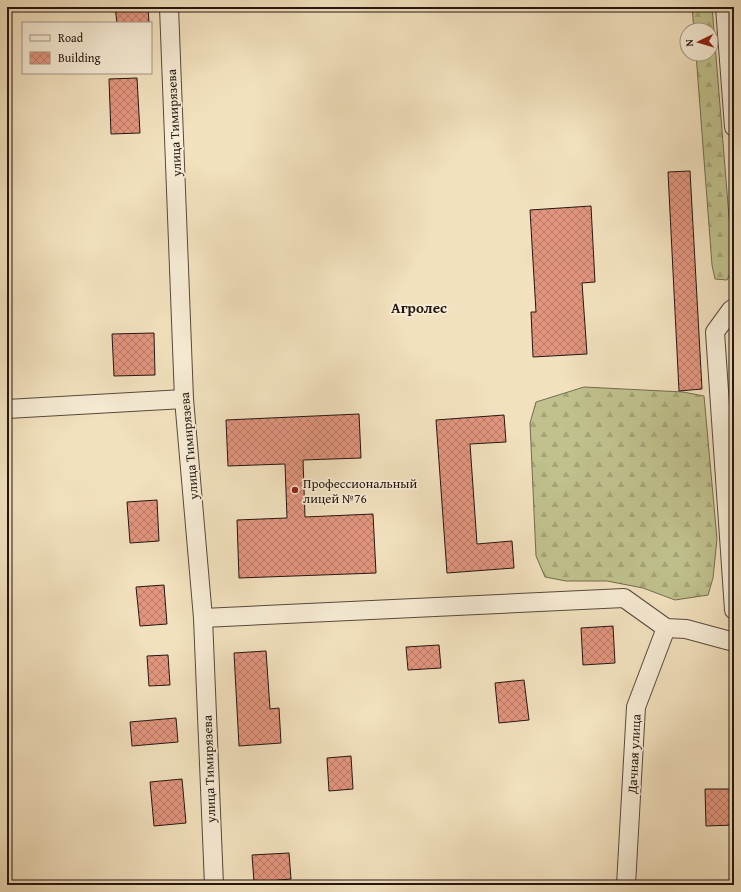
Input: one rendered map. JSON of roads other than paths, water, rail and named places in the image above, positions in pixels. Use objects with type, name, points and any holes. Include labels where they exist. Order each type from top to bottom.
[{"type":"street","name":"улица Тимирязева","points":[[169,7],[184,399],[203,618],[214,885]]},
{"type":"street","points":[[729,16],[734,127]]},
{"type":"street","points":[[734,308],[715,332],[734,610]]},
{"type":"street","points":[[7,409],[184,399]]},
{"type":"street","points":[[203,618],[624,598],[666,628],[686,629],[734,642]]},
{"type":"street","name":"Дачная улица","points":[[626,885],[636,707],[666,628]]},
{"type":"place","name":"Профессиональный лицей №76","points":[[295,490]]},
{"type":"district","name":"Агролес","points":[[419,307]]}]
